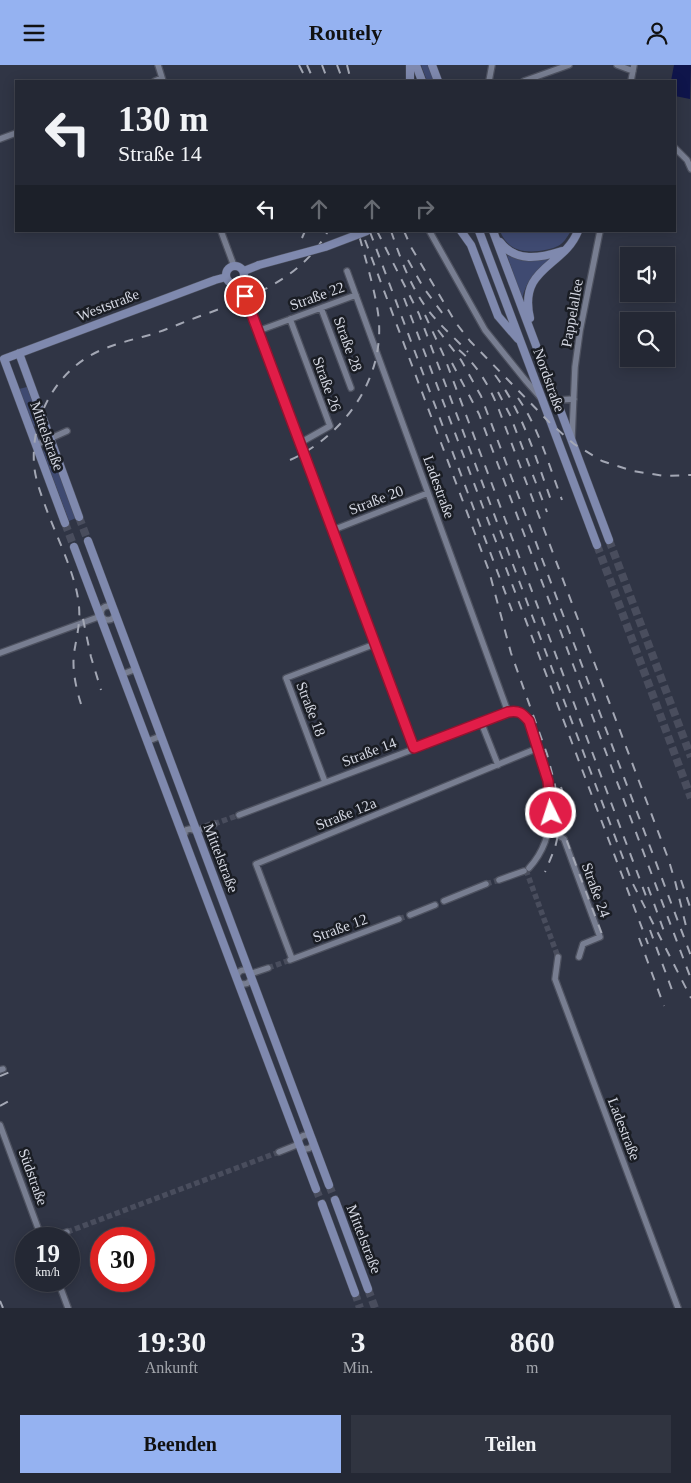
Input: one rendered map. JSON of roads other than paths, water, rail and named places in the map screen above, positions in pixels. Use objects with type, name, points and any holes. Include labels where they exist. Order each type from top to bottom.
[{"type":"street","points":[[158,65],[163,80]]},
{"type":"street","points":[[410,65],[410,80]]},
{"type":"street","points":[[416,65],[422,80]]},
{"type":"street","points":[[432,65],[438,80]]},
{"type":"street","points":[[489,80],[492,65]]},
{"type":"street","points":[[527,80],[569,65]]},
{"type":"street","points":[[617,65],[634,68]]},
{"type":"street","points":[[0,139],[15,133]]},
{"type":"street","points":[[676,149],[689,159],[691,169]]},
{"type":"street","points":[[221,232],[234,266]]},
{"type":"street","points":[[244,271],[325,247],[364,232]]},
{"type":"street","points":[[430,232],[485,330],[541,399]]},
{"type":"street","points":[[462,232],[471,245],[498,316],[520,340]]},
{"type":"street","name":"Nordstraße","points":[[479,232],[596,541],[608,537],[494,234]]},
{"type":"street","points":[[538,347],[529,311],[530,289],[537,276],[574,241],[578,232]]},
{"type":"street","name":"Pappelallee","points":[[572,438],[580,331],[600,232]]},
{"type":"street","points":[[494,234],[508,251],[521,257],[538,257],[564,251]]},
{"type":"street","points":[[234,266],[240,267],[244,271],[244,279],[238,284],[232,284],[226,277],[227,271],[234,266]]},
{"type":"street","name":"Ladestraße","points":[[347,271],[508,712]]},
{"type":"street","name":"Weststraße","points":[[2,359],[226,277]]},
{"type":"street","points":[[241,283],[414,748]]},
{"type":"street","name":"Straße 22","points":[[258,331],[356,295]]},
{"type":"street","name":"Straße 28","points":[[321,308],[351,388]]},
{"type":"street","name":"Straße 26","points":[[290,319],[330,426],[300,443]]},
{"type":"street","name":"Mittelstraße","points":[[19,353],[79,517]]},
{"type":"street","name":"Mittelstraße","points":[[2,359],[65,523]]},
{"type":"street","points":[[558,400],[574,399]]},
{"type":"street","points":[[36,445],[67,431]]},
{"type":"street","name":"Straße 20","points":[[333,530],[428,493]]},
{"type":"street","name":"Mittelstraße","points":[[88,541],[329,1185]]},
{"type":"street","name":"Mittelstraße","points":[[74,547],[316,1189]]},
{"type":"street","points":[[105,607],[110,607],[114,610],[114,616],[110,619],[105,619],[101,616],[101,610],[105,607]]},
{"type":"street","points":[[0,653],[101,616]]},
{"type":"street","name":"Straße 18","points":[[324,782],[286,678],[375,644]]},
{"type":"street","points":[[123,674],[136,669]]},
{"type":"street","points":[[499,880],[526,869],[544,847],[551,813],[548,781],[529,721],[522,713],[508,712]]},
{"type":"street","name":"Straße 14","points":[[239,815],[508,712]]},
{"type":"street","points":[[481,723],[498,765]]},
{"type":"street","points":[[148,741],[161,736]]},
{"type":"street","name":"Straße 12a","points":[[291,959],[256,864],[538,748]]},
{"type":"street","points":[[198,834],[190,829],[186,831],[185,839],[189,845],[196,843],[198,834],[214,824]]},
{"type":"street","name":"Straße 24","points":[[548,829],[564,839],[600,937],[583,944],[579,957]]},
{"type":"street","points":[[444,901],[486,885]]},
{"type":"street","points":[[410,915],[435,905]]},
{"type":"street","name":"Straße 12","points":[[291,959],[399,919]]},
{"type":"street","name":"Ladestraße","points":[[558,957],[555,979],[678,1308]]},
{"type":"street","points":[[250,974],[268,967]]},
{"type":"street","points":[[242,970],[250,974],[251,980],[247,984],[240,984],[237,979],[238,974],[242,970]]},
{"type":"street","name":"Südstraße","points":[[0,1125],[38,1227]]},
{"type":"street","points":[[304,1136],[310,1137],[312,1140],[312,1145],[307,1149],[299,1144],[300,1139],[304,1136]]},
{"type":"street","points":[[279,1152],[299,1144]]},
{"type":"street","name":"Mittelstraße","points":[[334,1200],[368,1289]]},
{"type":"street","name":"Mittelstraße","points":[[322,1205],[355,1293]]},
{"type":"street","points":[[62,1292],[68,1308]]},
{"type":"tunnel","points":[[79,517],[88,541]]},
{"type":"tunnel","points":[[65,523],[74,547]]},
{"type":"tunnel","points":[[609,540],[691,757]]},
{"type":"tunnel","points":[[597,545],[691,798]]},
{"type":"tunnel","points":[[214,824],[239,815]]},
{"type":"tunnel","points":[[526,870],[558,957]]},
{"type":"tunnel","points":[[486,884],[499,880]]},
{"type":"tunnel","points":[[399,919],[410,915]]},
{"type":"tunnel","points":[[268,968],[290,960]]},
{"type":"tunnel","points":[[80,1227],[279,1152]]},
{"type":"tunnel","points":[[329,1185],[335,1200]]},
{"type":"tunnel","points":[[316,1189],[322,1204]]},
{"type":"tunnel","points":[[368,1289],[375,1308]]},
{"type":"tunnel","points":[[355,1293],[360,1308]]},
{"type":"railway","points":[[299,65],[306,80]]},
{"type":"railway","points":[[307,65],[314,80]]},
{"type":"railway","points":[[322,65],[328,80]]},
{"type":"railway","points":[[337,65],[343,80]]},
{"type":"railway","points":[[347,65],[351,80]]},
{"type":"railway","points":[[302,238],[305,232]]},
{"type":"railway","points":[[81,704],[74,666],[79,616],[77,593],[67,561],[40,492],[34,464],[34,446],[37,429],[49,397],[70,370],[99,351],[119,343],[160,332],[242,300],[275,283],[305,261],[327,232]]},
{"type":"railway","points":[[290,460],[310,449],[344,419],[358,401],[369,381],[376,359],[379,336],[378,313],[372,282],[358,232]]},
{"type":"railway","points":[[370,232],[514,616]]},
{"type":"railway","points":[[378,232],[419,314],[632,882],[691,998]]},
{"type":"railway","points":[[391,232],[405,270],[419,297],[435,318],[468,352]]},
{"type":"railway","points":[[404,232],[411,247],[456,323],[470,341],[550,423],[574,444],[602,461],[633,471],[665,476],[691,475]]},
{"type":"railway","points":[[365,240],[489,571],[511,653],[547,754],[555,785],[559,813],[558,835],[555,848],[545,872]]},
{"type":"railway","points":[[408,260],[423,287],[446,318]]},
{"type":"railway","points":[[404,298],[648,944]]},
{"type":"railway","points":[[425,315],[444,356],[646,896]]},
{"type":"railway","points":[[438,330],[461,360],[481,396],[691,956]]},
{"type":"railway","points":[[459,350],[483,377],[499,410],[668,858],[686,926]]},
{"type":"railway","points":[[452,363],[479,414],[691,979]]},
{"type":"railway","points":[[495,375],[505,389],[521,420],[552,503]]},
{"type":"railway","points":[[498,392],[510,415],[547,512]]},
{"type":"railway","points":[[518,398],[538,434],[562,500]]},
{"type":"railway","points":[[83,619],[91,657],[101,690]]},
{"type":"railway","points":[[561,787],[570,814]]},
{"type":"railway","points":[[562,823],[565,836],[603,937]]},
{"type":"railway","points":[[681,880],[691,910]]},
{"type":"railway","points":[[648,887],[665,934]]},
{"type":"railway","points":[[650,930],[672,990]]},
{"type":"railway","points":[[639,938],[664,1006]]},
{"type":"railway","points":[[0,1076],[10,1072]]},
{"type":"railway","points":[[0,1106],[14,1098]]},
{"type":"railway","points":[[0,1301],[3,1308]]}]
